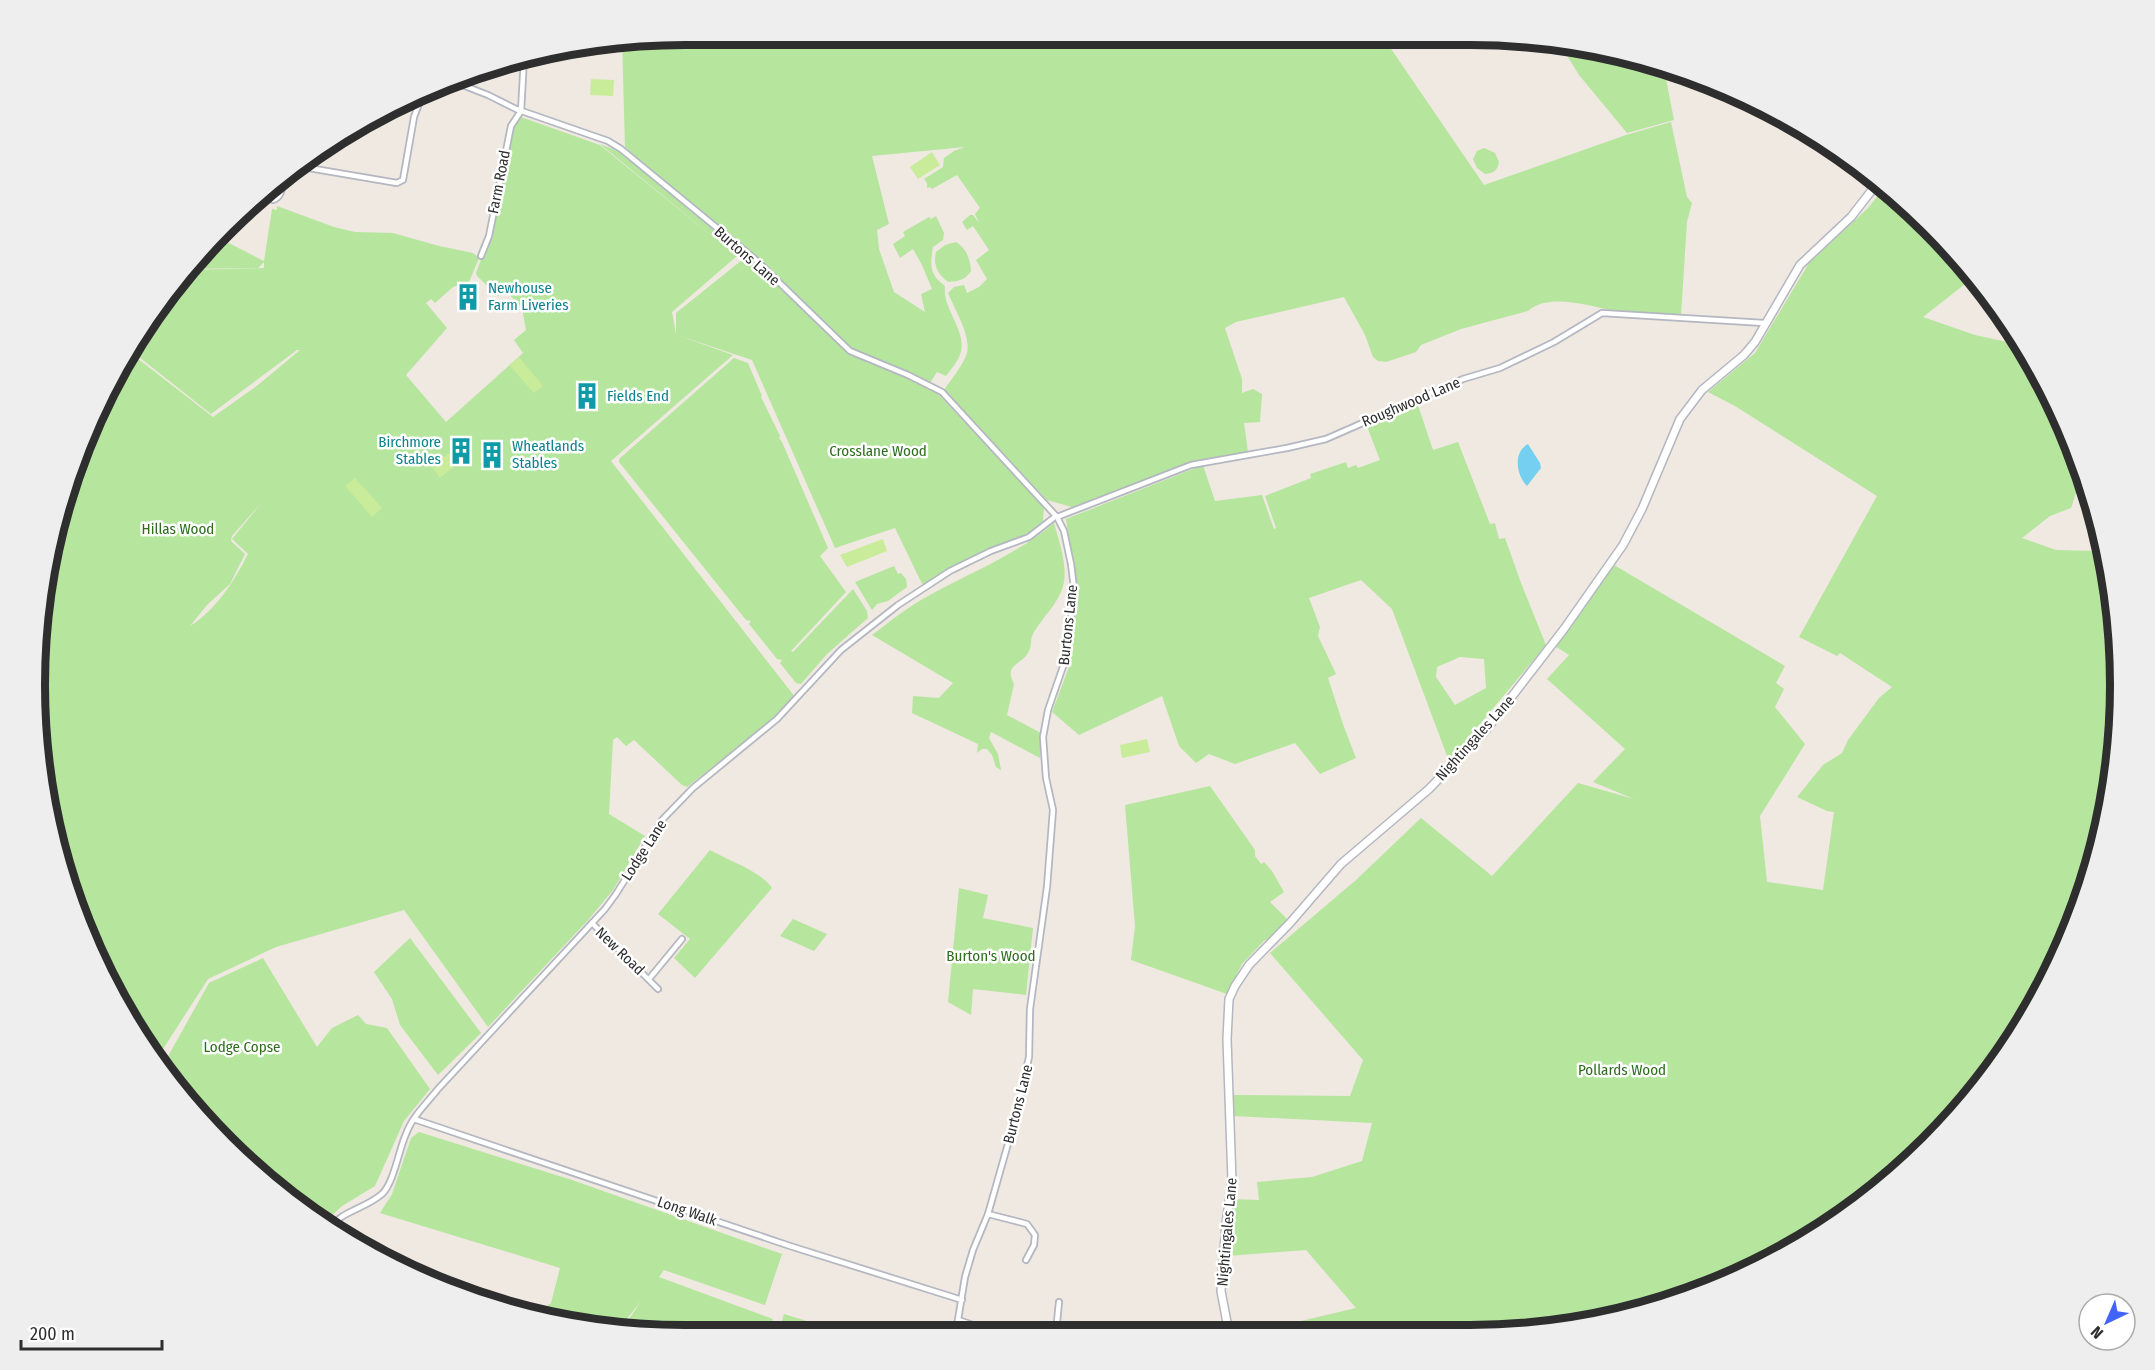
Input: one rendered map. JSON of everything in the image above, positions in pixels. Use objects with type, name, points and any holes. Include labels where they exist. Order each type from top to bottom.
[{"type":"main road","name":"Nightingales Lane","points":[[1227,1325],[1221,1291],[1232,1181],[1227,1039],[1229,999],[1235,986],[1249,965],[1290,923],[1341,864],[1429,789],[1486,730],[1564,629],[1623,545],[1642,509],[1680,419],[1702,390],[1744,355],[1755,342],[1764,323],[1800,265],[1851,217],[1873,188]]},
{"type":"street","points":[[521,111],[524,66]]},
{"type":"street","name":"Burtons Lane","points":[[462,85],[521,111],[608,141],[621,148],[756,260],[850,351],[942,392],[1056,517],[1064,531],[1074,588],[1067,655],[1048,710],[1043,736],[1046,778],[1053,810],[1047,887],[1032,986],[1029,1057],[1017,1112],[988,1214],[965,1277],[957,1325]]},
{"type":"street","points":[[308,168],[400,182],[403,180],[414,117],[419,103]]},
{"type":"street","name":"Farm Road","points":[[481,256],[489,236],[511,126],[521,111]]},
{"type":"street","points":[[270,198],[277,199],[282,188]]},
{"type":"street","name":"Roughwood Lane","points":[[1056,517],[1191,465],[1326,439],[1463,379],[1500,368],[1554,342],[1602,313],[1764,323]]},
{"type":"street","name":"Lodge Lane","points":[[336,1221],[383,1193],[394,1171],[406,1133],[414,1119],[438,1089],[592,923],[616,894],[662,820],[693,788],[777,719],[841,650],[891,610],[950,571],[991,551],[1029,537],[1056,517]]},
{"type":"street","name":"New Road","points":[[592,923],[658,989]]},
{"type":"street","name":"New Road","points":[[649,978],[682,939]]},
{"type":"street","name":"Long Walk","points":[[414,1119],[801,1249],[962,1300]]},
{"type":"street","points":[[988,1214],[1027,1224],[1035,1234],[1034,1245],[1026,1260]]},
{"type":"street","points":[[1057,1325],[1059,1302]]},
{"type":"street","points":[[958,1320],[973,1325]]},
{"type":"green space","points":[[685,45],[1388,45],[1484,185],[1626,135],[1671,122],[1687,197],[1692,203],[1687,222],[1681,315],[1618,311],[1556,301],[1461,329],[1421,345],[1416,352],[1386,362],[1378,361],[1373,357],[1365,335],[1344,297],[1236,322],[1225,328],[1242,379],[1242,393],[1253,389],[1262,394],[1260,422],[1244,423],[1248,452],[1192,463],[1075,508],[1047,500],[944,390],[963,363],[968,346],[965,331],[948,293],[954,287],[964,285],[967,293],[979,287],[987,279],[976,260],[989,250],[973,226],[967,230],[962,222],[973,215],[979,223],[975,214],[980,208],[957,175],[932,189],[927,188],[924,179],[943,167],[944,158],[965,147],[872,156],[889,224],[877,230],[879,249],[894,292],[925,312],[921,294],[932,289],[922,265],[913,249],[900,258],[893,244],[905,236],[903,232],[929,217],[931,219],[936,216],[944,233],[943,240],[933,247],[932,269],[945,286],[947,302],[962,343],[960,355],[946,376],[937,372],[930,383],[851,348],[762,262],[684,199],[625,147],[622,48]]},
{"type":"green space","points":[[1565,52],[1595,57],[1665,76],[1674,120],[1627,133],[1579,75]]},
{"type":"green space","points":[[591,79],[614,80],[613,96],[590,95]]},
{"type":"green space","points":[[518,116],[600,145],[729,250],[600,144],[613,149],[628,158],[754,262],[848,353],[908,378],[938,394],[1044,507],[1043,521],[1028,533],[949,570],[923,586],[895,528],[835,548],[752,360],[677,335],[733,355],[611,461],[795,697],[760,730],[687,787],[682,785],[634,740],[626,746],[617,737],[613,740],[609,814],[645,836],[613,890],[589,919],[488,1027],[404,910],[276,947],[208,979],[161,1052],[131,1005],[94,930],[67,851],[50,769],[45,685],[50,601],[67,519],[94,440],[111,402],[137,356],[213,417],[258,385],[300,350],[211,414],[139,357],[138,353],[177,295],[198,270],[264,268],[264,262],[258,268],[199,269],[224,241],[264,261],[272,209],[277,210],[277,206],[334,227],[355,232],[393,233],[473,253],[479,258],[469,282],[453,287],[435,303],[431,299],[426,303],[447,328],[406,375],[446,422],[523,353],[514,340],[526,330],[522,308],[506,291],[498,296],[476,273],[490,236],[513,125]],"holes":[[[737,256],[742,260],[676,313],[676,334],[672,312]],[[262,502],[232,539],[248,554],[237,574],[217,603],[190,626],[207,605],[230,584],[245,554],[232,542],[231,540],[232,536]]]},
{"type":"green space","points":[[1484,148],[1495,153],[1499,162],[1495,171],[1485,174],[1477,168],[1473,159],[1477,151]]},
{"type":"green space","points":[[932,152],[940,165],[918,179],[910,167]]},
{"type":"green space","name":"Pollards Wood","points":[[1880,194],[1923,232],[1967,282],[1923,317],[1975,335],[2010,343],[2044,402],[2069,460],[2068,468],[2074,475],[2078,486],[2071,508],[2050,516],[2022,538],[2056,550],[2096,552],[2098,560],[2109,643],[2109,727],[2105,769],[2098,810],[2076,891],[2044,968],[2002,1041],[1978,1075],[1923,1138],[1860,1193],[1826,1217],[1753,1259],[1676,1291],[1595,1313],[1554,1320],[1470,1325],[1284,1325],[1356,1308],[1306,1250],[1228,1256],[1230,1199],[1259,1200],[1257,1182],[1312,1177],[1362,1161],[1372,1123],[1233,1116],[1234,1095],[1350,1096],[1363,1060],[1270,953],[1356,880],[1421,818],[1492,876],[1578,783],[1634,799],[1593,782],[1625,749],[1547,679],[1569,655],[1555,646],[1614,565],[1785,666],[1776,683],[1784,689],[1775,707],[1805,744],[1760,816],[1767,882],[1823,890],[1834,812],[1797,797],[1823,765],[1842,753],[1848,740],[1879,698],[1892,687],[1840,653],[1837,656],[1799,637],[1877,496],[1735,406],[1708,392],[1755,353],[1809,263],[1868,208]]},
{"type":"green space","points":[[956,242],[967,255],[971,271],[961,280],[948,282],[937,269],[936,252],[945,245]]},
{"type":"green space","points":[[519,357],[543,386],[534,393],[509,365]]},
{"type":"green space","points":[[734,358],[748,363],[828,548],[820,556],[846,592],[791,651],[793,652],[853,589],[867,611],[868,618],[827,654],[801,684],[796,683],[780,663],[782,660],[777,659],[749,624],[751,621],[746,620],[619,462],[619,459]]},
{"type":"green space","points":[[1417,402],[1433,450],[1458,442],[1490,524],[1495,523],[1499,539],[1505,538],[1546,645],[1449,761],[1392,609],[1361,580],[1309,598],[1320,627],[1318,636],[1336,674],[1328,678],[1356,758],[1320,774],[1295,743],[1235,764],[1209,754],[1196,763],[1179,746],[1162,696],[1079,735],[1052,712],[1069,667],[1076,589],[1066,519],[1203,465],[1215,501],[1262,495],[1274,529],[1276,528],[1265,496],[1311,478],[1310,474],[1346,462],[1348,468],[1356,465],[1358,468],[1380,460],[1366,424]],"holes":[[[1460,657],[1484,659],[1486,688],[1455,705],[1436,677],[1437,667]]]},
{"type":"green space","points":[[453,450],[462,460],[440,478],[432,467]]},
{"type":"green space","points":[[355,478],[382,508],[372,517],[345,486]]},
{"type":"green space","points":[[1054,523],[1063,560],[1064,582],[1055,603],[1033,634],[1026,656],[1012,668],[1011,677],[1014,684],[1007,715],[1041,733],[1040,758],[991,732],[989,738],[998,754],[1001,770],[996,767],[987,749],[982,749],[977,753],[978,744],[912,713],[913,696],[939,698],[953,683],[872,635],[915,604],[1023,546]]},
{"type":"green space","points":[[883,539],[887,551],[847,567],[840,555]]},
{"type":"green space","points":[[894,566],[898,574],[901,573],[906,579],[907,587],[888,601],[877,604],[872,610],[855,582]]},
{"type":"green space","points":[[1147,739],[1150,752],[1122,758],[1120,745]]},
{"type":"green space","points":[[1210,786],[1255,850],[1255,856],[1261,864],[1264,862],[1272,871],[1284,892],[1270,902],[1288,920],[1242,964],[1227,994],[1131,960],[1135,926],[1125,805]]},
{"type":"green space","points":[[710,850],[752,871],[772,888],[695,978],[674,958],[690,939],[658,914]]},
{"type":"green space","name":"Burton's Wood","points":[[959,888],[988,895],[983,918],[1033,928],[1026,995],[973,989],[971,1015],[948,1002]]},
{"type":"green space","points":[[793,919],[827,934],[814,951],[780,936]]},
{"type":"green space","points":[[410,938],[481,1033],[438,1075],[400,1025],[392,999],[374,972]]},
{"type":"green space","name":"Lodge Copse","points":[[263,958],[317,1047],[332,1028],[358,1015],[366,1024],[387,1028],[430,1089],[404,1121],[375,1186],[342,1206],[330,1218],[295,1193],[232,1138],[166,1060],[209,983]]},
{"type":"green space","points":[[419,1132],[572,1180],[782,1254],[765,1305],[664,1270],[659,1277],[773,1319],[771,1325],[627,1322],[641,1301],[624,1322],[543,1309],[551,1303],[560,1268],[380,1213],[392,1194],[411,1138]]},
{"type":"green space","points":[[784,1314],[820,1325],[781,1325]]},
{"type":"water","points":[[1528,444],[1541,468],[1527,486],[1520,476],[1518,458],[1520,452]]},
{"type":"place","name":"Newhouse Farm Liveries","points":[[468,297]]},
{"type":"place","name":"Fields End","points":[[587,396]]},
{"type":"place","name":"Birchmore Stables","points":[[461,451]]},
{"type":"place","name":"Wheatlands Stables","points":[[492,455]]},
{"type":"park label","name":"Crosslane Wood","points":[[878,451]]},
{"type":"park label","name":"Hillas Wood","points":[[178,529]]}]
